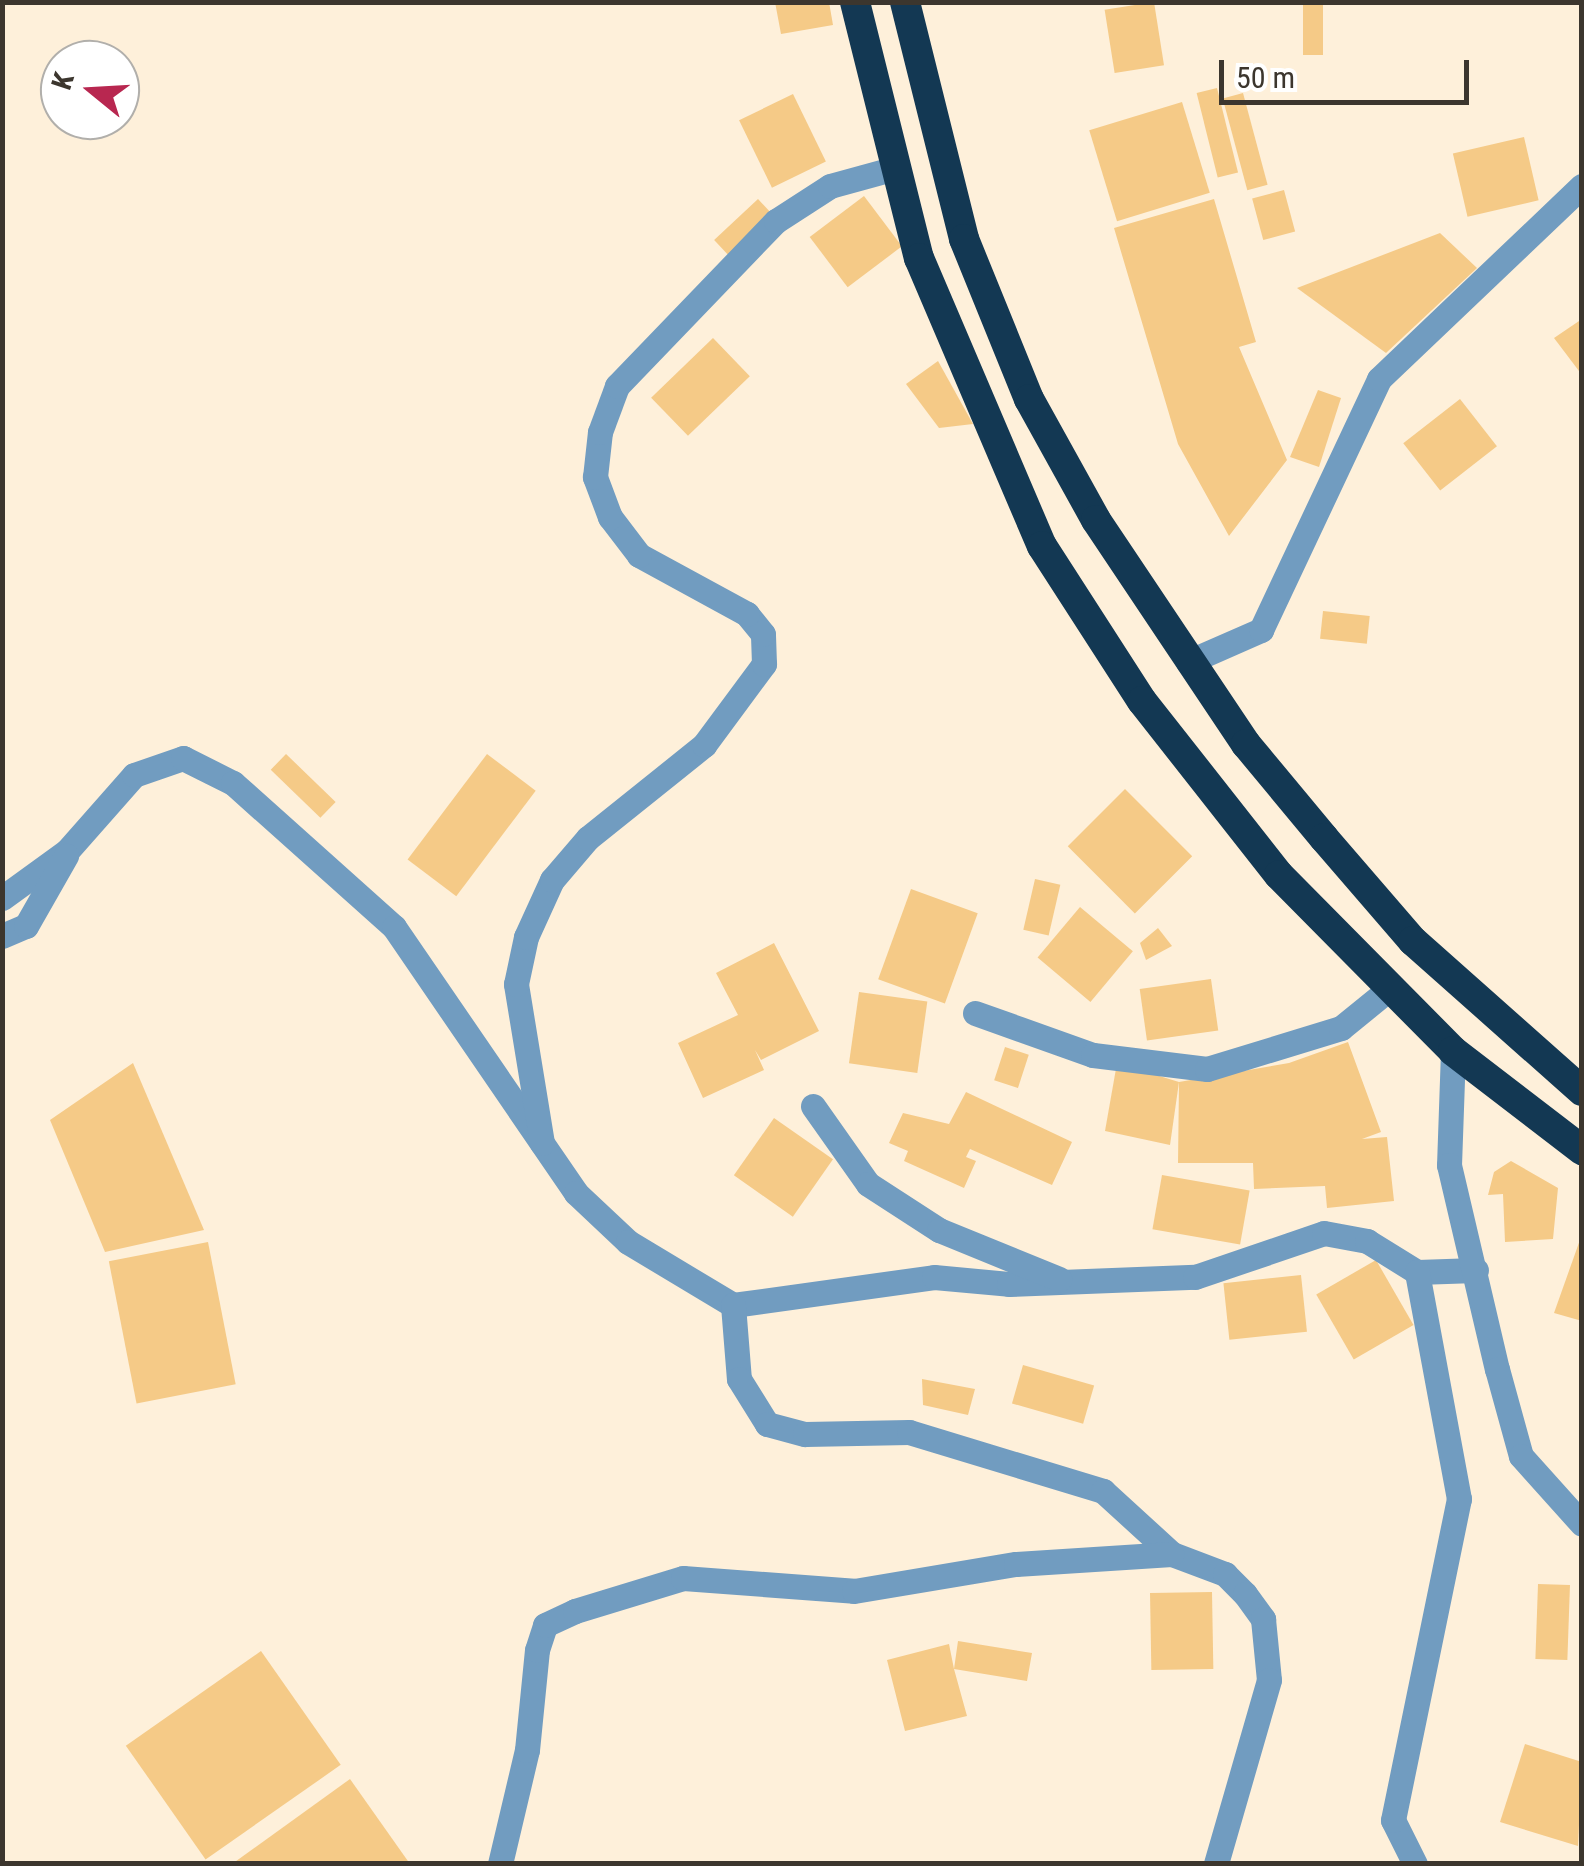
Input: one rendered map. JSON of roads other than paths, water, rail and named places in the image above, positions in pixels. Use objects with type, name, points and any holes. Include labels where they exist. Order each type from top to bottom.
[{"type":"highway","points":[[855,2],[896,168],[972,396],[1042,546],[1198,778],[1389,989],[1453,1051],[1582,1150]]},
{"type":"highway","points":[[905,2],[964,239],[1029,398],[1188,662],[1413,941],[1582,1091]]},
{"type":"street","points":[[543,1148],[516,984],[526,937],[552,880],[588,838],[704,746],[764,664],[763,634],[747,614],[638,555],[610,517],[595,478],[600,432],[616,386],[776,221],[830,186],[896,168]]},
{"type":"street","points":[[1188,662],[1261,630],[1379,379],[1582,186]]},
{"type":"street","points":[[2,936],[26,926],[68,851],[134,774],[161,761],[183,758],[233,782],[394,927],[543,1148],[628,1242],[733,1305],[934,1278],[1072,1284],[1195,1277],[1324,1233],[1367,1241],[1418,1272],[1476,1270]]},
{"type":"street","points":[[2,898],[68,851]]},
{"type":"street","points":[[975,1013],[1093,1055],[1206,1069],[1340,1028],[1389,989]]},
{"type":"street","points":[[1453,1051],[1449,1165],[1521,1456],[1582,1524]]},
{"type":"street","points":[[814,1106],[868,1184],[939,1230],[1072,1284]]},
{"type":"street","points":[[1415,1864],[1393,1820],[1458,1499],[1418,1272]]},
{"type":"street","points":[[733,1305],[738,1379],[767,1424],[805,1434],[909,1432],[1042,1471],[1103,1491],[1172,1554],[1225,1574],[1263,1619],[1269,1680],[1216,1864]]},
{"type":"street","points":[[500,1864],[541,1638],[545,1625],[575,1611],[683,1578],[854,1591],[1016,1564],[1172,1554]]}]
